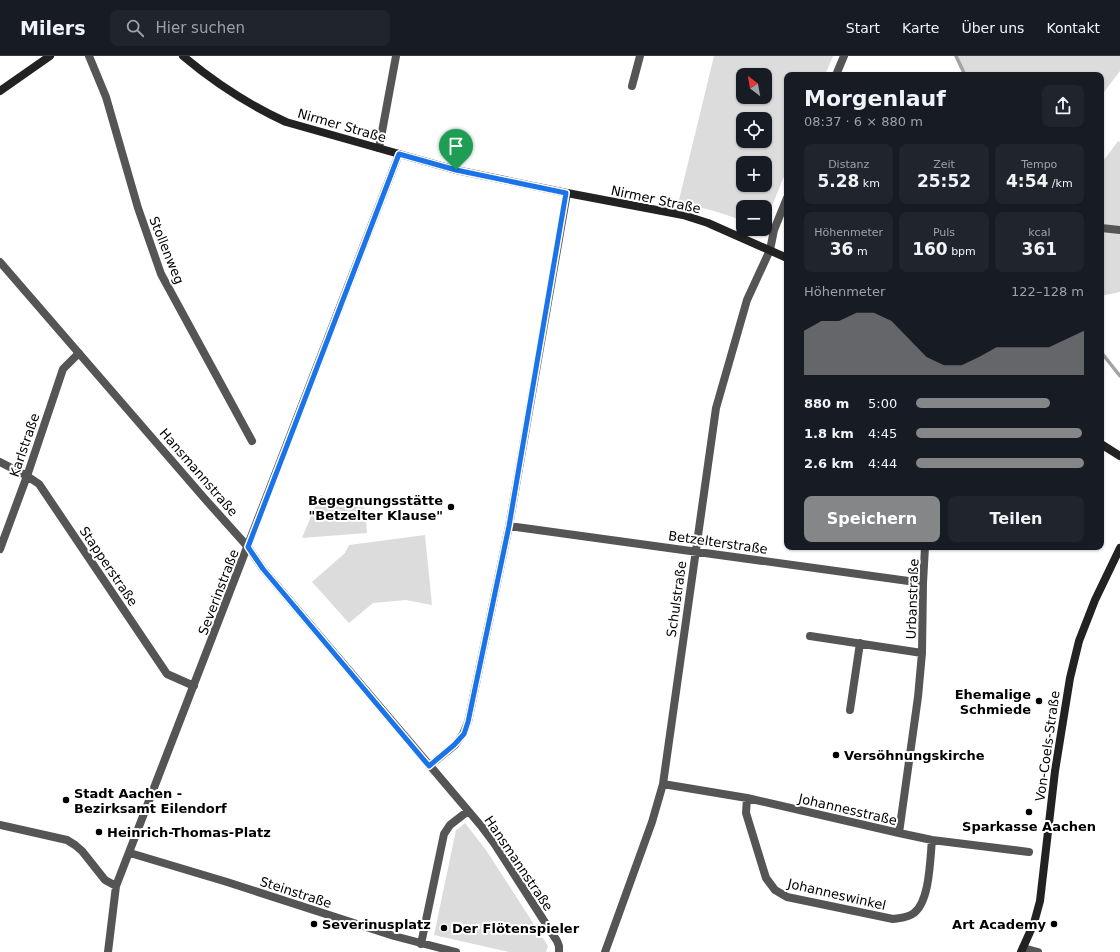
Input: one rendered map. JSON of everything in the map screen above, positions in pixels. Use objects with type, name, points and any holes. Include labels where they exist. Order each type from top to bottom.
[{"type":"street","points":[[0,91],[50,56]]},
{"type":"street","name":"Stollenweg","points":[[89,56],[106,97],[138,208],[161,274],[252,441]]},
{"type":"street","name":"Nirmer Straße","points":[[183,56],[206,76],[260,110],[286,122],[456,170],[683,215],[708,223],[784,257]]},
{"type":"street","points":[[378,148],[396,56]]},
{"type":"street","points":[[632,86],[640,56]]},
{"type":"street","points":[[837,72],[844,56]]},
{"type":"street","name":"Severinstraße","points":[[108,952],[116,886],[399,154]]},
{"type":"street","points":[[429,766],[454,745],[464,734],[468,722],[509,526],[566,193]]},
{"type":"street","name":"Schulstraße","points":[[605,952],[652,822],[663,784],[716,408],[747,300],[770,250],[774,230],[784,205]]},
{"type":"street","points":[[1104,228],[1120,230]]},
{"type":"street","name":"Hansmannstraße","points":[[1,266],[248,547],[263,569],[468,811],[494,843],[557,941],[559,952]]},
{"type":"street","name":"Karlstraße","points":[[0,549],[27,476],[63,369],[79,353]]},
{"type":"street","points":[[1104,446],[1120,456]]},
{"type":"street","name":"Stapperstraße","points":[[0,462],[39,484],[167,674],[194,686]]},
{"type":"street","name":"Betzelterstraße","points":[[509,526],[923,583]]},
{"type":"street","name":"Von-Coels-Straße","points":[[1022,950],[1034,924],[1040,901],[1055,771],[1070,678],[1079,641],[1095,600],[1120,548]]},
{"type":"street","name":"Urbanstraße","points":[[899,833],[918,697],[922,653],[925,550]]},
{"type":"street","name":"Urbanstraße","points":[[810,636],[922,653]]},
{"type":"street","points":[[850,710],[860,643]]},
{"type":"street","name":"Johannesstraße","points":[[663,784],[747,798],[932,840],[1030,852]]},
{"type":"street","name":"Johanneswinkel","points":[[747,798],[746,813],[766,878],[775,890],[787,897],[893,919],[904,918],[913,914],[921,905],[925,892],[932,840]]},
{"type":"street","points":[[421,944],[444,834],[450,825],[468,811]]},
{"type":"street","points":[[0,825],[67,840],[75,844],[88,857],[99,874],[105,880],[116,886]]},
{"type":"street","name":"Steinstraße","points":[[130,853],[227,882],[304,908],[421,944],[456,952]]},
{"type":"street","points":[[1022,950],[1038,952]]},
{"type":"shaded area","points":[[714,56],[833,56],[826,72],[784,72],[784,176],[772,206],[772,200],[736,200],[736,218],[711,210],[678,204]]},
{"type":"shaded area","points":[[955,56],[1120,56],[1120,71],[1104,92],[1104,72],[963,72]]},
{"type":"shaded area","points":[[1118,141],[1120,142],[1120,292],[1104,295],[1104,160]]},
{"type":"shaded area","points":[[320,495],[365,508],[367,533],[302,538]]},
{"type":"shaded area","points":[[425,535],[432,605],[406,600],[373,603],[349,623],[312,582],[345,553],[349,545]]},
{"type":"shaded area","points":[[465,823],[486,850],[548,946],[546,952],[509,952],[434,935],[456,830]]},
{"type":"waterway","points":[[956,56],[964,72]]},
{"type":"waterway","points":[[1104,356],[1120,376]]},
{"type":"place","name":"Begegnungsstätte \"Betzelter Klause\"","points":[[451,507]]},
{"type":"place","name":"Ehemalige Schmiede","points":[[1039,701]]},
{"type":"place","name":"Versöhnungskirche","points":[[836,755]]},
{"type":"place","name":"Stadt Aachen - Bezirksamt Eilendorf","points":[[66,800]]},
{"type":"place","name":"Sparkasse Aachen","points":[[1029,812]]},
{"type":"place","name":"Heinrich-Thomas-Platz","points":[[99,832]]},
{"type":"place","name":"Severinusplatz","points":[[314,924]]},
{"type":"place","name":"Art Academy","points":[[1054,924]]},
{"type":"place","name":"Der Flötenspieler","points":[[444,928]]},
{"type":"route","points":[[399,154],[456,170],[566,193],[509,526],[468,722],[464,734],[454,745],[429,766],[263,569],[248,547],[399,154]]}]
